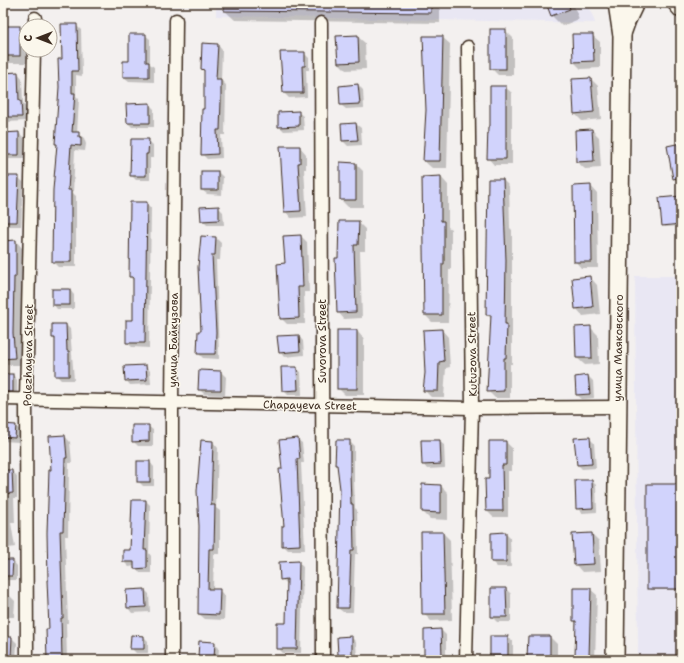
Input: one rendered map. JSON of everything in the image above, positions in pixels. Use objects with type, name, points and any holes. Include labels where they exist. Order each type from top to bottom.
[{"type":"main road","name":"улица Маяковского","points":[[615,660],[622,36],[617,3]]},
{"type":"main road","name":"улица Маяковского","points":[[622,36],[627,20],[635,3]]},
{"type":"street","points":[[675,3],[681,10]]},
{"type":"street","name":"улица Байкузова","points":[[172,660],[172,403],[176,20]]},
{"type":"street","name":"Suvorova Street","points":[[321,23],[323,660]]},
{"type":"street","name":"Kutuzova Street","points":[[466,660],[472,408],[468,48]]},
{"type":"street","name":"Polezhayeva Street","points":[[27,660],[26,400],[34,58]]},
{"type":"street","name":"Chapayeva Street","points":[[3,399],[472,408],[617,407]]},
{"type":"shaded area","points":[[216,3],[588,3],[595,23],[216,16]]},
{"type":"shaded area","points":[[635,276],[681,276],[681,656],[638,656]]},
{"type":"building","points":[[224,3],[431,3],[431,13],[224,11]]},
{"type":"building","points":[[546,3],[568,3],[570,9],[551,16]]},
{"type":"building","points":[[61,24],[77,24],[78,71],[72,71],[72,93],[75,93],[72,132],[79,132],[79,137],[81,137],[81,146],[71,145],[68,190],[71,190],[71,262],[52,262],[53,190],[57,144],[55,144],[59,87],[58,59],[62,59]]},
{"type":"building","points":[[3,26],[18,26],[18,56],[3,56]]},
{"type":"building","points":[[490,29],[506,29],[506,69],[490,69]]},
{"type":"building","points":[[129,34],[146,34],[146,62],[149,62],[149,77],[123,77],[123,61],[129,61]]},
{"type":"building","points":[[572,34],[593,34],[594,61],[573,62]]},
{"type":"building","points":[[358,35],[359,62],[338,63],[336,36]]},
{"type":"building","points":[[423,36],[443,36],[440,161],[423,161],[426,110]]},
{"type":"building","points":[[202,43],[218,44],[216,79],[221,79],[221,101],[220,130],[217,130],[218,154],[201,155],[202,109],[204,109],[204,70],[201,69]]},
{"type":"building","points":[[280,52],[305,52],[305,66],[302,66],[303,93],[283,93]]},
{"type":"building","points":[[18,72],[19,101],[21,101],[22,117],[3,117],[3,73]]},
{"type":"building","points":[[591,78],[594,112],[574,114],[572,79]]},
{"type":"building","points":[[358,84],[360,104],[340,105],[339,86]]},
{"type":"building","points":[[490,86],[506,86],[506,159],[487,159],[488,127],[490,126]]},
{"type":"building","points":[[150,103],[150,123],[127,123],[126,104]]},
{"type":"building","points":[[299,111],[299,126],[278,127],[278,112]]},
{"type":"building","points":[[356,123],[358,140],[342,141],[341,124]]},
{"type":"building","points":[[592,129],[594,161],[576,162],[575,130]]},
{"type":"building","points":[[19,132],[19,155],[3,155],[3,133]]},
{"type":"building","points":[[131,139],[149,139],[148,154],[146,154],[146,176],[130,176]]},
{"type":"building","points":[[681,143],[681,177],[673,179],[667,146]]},
{"type":"building","points":[[280,146],[300,146],[300,163],[298,163],[301,211],[284,212]]},
{"type":"building","points":[[340,162],[356,163],[356,200],[340,200]]},
{"type":"building","points":[[201,171],[218,171],[218,190],[201,190]]},
{"type":"building","points":[[3,176],[19,176],[17,222],[3,222]]},
{"type":"building","points":[[441,176],[441,221],[444,221],[442,315],[424,315],[422,177]]},
{"type":"building","points":[[488,179],[503,179],[506,260],[505,324],[507,324],[506,358],[504,358],[504,391],[487,392],[491,315],[486,315]]},
{"type":"building","points":[[591,185],[592,262],[574,262],[573,186]]},
{"type":"building","points":[[681,196],[681,224],[662,226],[659,198]]},
{"type":"building","points":[[130,202],[147,202],[145,343],[126,343],[126,320],[133,320],[133,277],[129,277]]},
{"type":"building","points":[[219,206],[219,220],[201,221],[200,207]]},
{"type":"building","points":[[339,221],[359,221],[358,245],[354,245],[356,312],[337,313],[335,258],[338,258]]},
{"type":"building","points":[[301,235],[303,287],[298,287],[299,318],[280,319],[277,264],[285,263],[283,236]]},
{"type":"building","points":[[201,236],[216,237],[215,255],[212,255],[216,332],[215,354],[197,354],[198,331],[201,331],[198,267]]},
{"type":"building","points":[[16,240],[13,333],[15,358],[3,359],[3,241]]},
{"type":"building","points":[[590,276],[593,307],[575,309],[572,278]]},
{"type":"building","points":[[52,289],[70,289],[70,305],[52,305]]},
{"type":"building","points":[[52,324],[66,324],[67,351],[69,351],[69,376],[55,376],[55,338],[52,338]]},
{"type":"building","points":[[591,326],[592,358],[576,358],[575,327]]},
{"type":"building","points":[[442,329],[444,361],[439,362],[438,391],[423,391],[425,373],[423,330]]},
{"type":"building","points":[[337,330],[357,330],[357,389],[337,389]]},
{"type":"building","points":[[299,335],[300,351],[279,353],[277,336]]},
{"type":"building","points":[[146,365],[147,380],[125,381],[124,366]]},
{"type":"building","points":[[281,367],[297,367],[298,390],[282,391]]},
{"type":"building","points":[[199,370],[221,371],[221,390],[198,390]]},
{"type":"building","points":[[3,374],[13,374],[13,392],[3,392]]},
{"type":"building","points":[[588,375],[590,394],[576,395],[575,377]]},
{"type":"building","points":[[3,424],[16,425],[15,438],[3,437]]},
{"type":"building","points":[[132,425],[149,425],[149,441],[132,442]]},
{"type":"building","points":[[65,435],[67,458],[65,458],[63,531],[60,531],[63,618],[61,618],[62,658],[47,659],[46,629],[49,629],[47,533],[49,470],[51,470],[49,436]]},
{"type":"building","points":[[590,437],[592,464],[577,465],[574,438]]},
{"type":"building","points":[[298,438],[300,459],[297,459],[300,545],[282,546],[282,526],[284,526],[279,469],[282,469],[279,440]]},
{"type":"building","points":[[201,440],[213,441],[211,505],[215,505],[214,549],[209,549],[208,589],[220,589],[219,615],[198,614],[199,526],[197,491]]},
{"type":"building","points":[[336,440],[350,440],[351,504],[353,504],[354,550],[351,550],[349,608],[337,608],[340,489],[337,465],[335,465]]},
{"type":"building","points":[[421,440],[440,440],[441,464],[422,465]]},
{"type":"building","points":[[489,441],[506,441],[506,465],[502,465],[503,511],[486,511],[485,479],[489,479]]},
{"type":"building","points":[[137,461],[150,461],[150,482],[137,482]]},
{"type":"building","points":[[3,470],[12,470],[13,493],[3,494]]},
{"type":"building","points":[[575,480],[592,480],[593,508],[576,509]]},
{"type":"building","points":[[422,484],[441,485],[441,513],[422,512]]},
{"type":"building","points":[[647,484],[681,484],[681,589],[647,589]]},
{"type":"building","points":[[132,500],[146,500],[144,550],[147,550],[147,568],[134,569],[134,562],[123,562],[123,550],[130,550]]},
{"type":"building","points":[[421,532],[443,532],[445,614],[422,614]]},
{"type":"building","points":[[506,532],[506,562],[491,562],[491,533]]},
{"type":"building","points":[[592,533],[594,564],[574,565],[572,534]]},
{"type":"building","points":[[3,560],[13,560],[12,576],[3,576]]},
{"type":"building","points":[[299,561],[297,649],[277,649],[277,623],[286,623],[287,579],[280,580],[279,562]]},
{"type":"building","points":[[491,588],[506,588],[507,617],[491,617]]},
{"type":"building","points":[[573,588],[591,588],[589,657],[575,657],[576,621],[573,621]]},
{"type":"building","points":[[145,589],[146,607],[127,608],[126,590]]},
{"type":"building","points":[[441,629],[442,656],[424,656],[424,630]]},
{"type":"building","points":[[131,635],[144,636],[144,649],[130,649]]},
{"type":"building","points":[[352,636],[352,654],[338,655],[337,637]]},
{"type":"building","points":[[490,636],[508,636],[508,656],[490,656]]},
{"type":"building","points":[[528,636],[550,636],[550,658],[527,658]]},
{"type":"building","points":[[3,637],[12,637],[11,657],[3,657]]},
{"type":"building","points":[[199,641],[215,642],[214,658],[198,657]]}]
